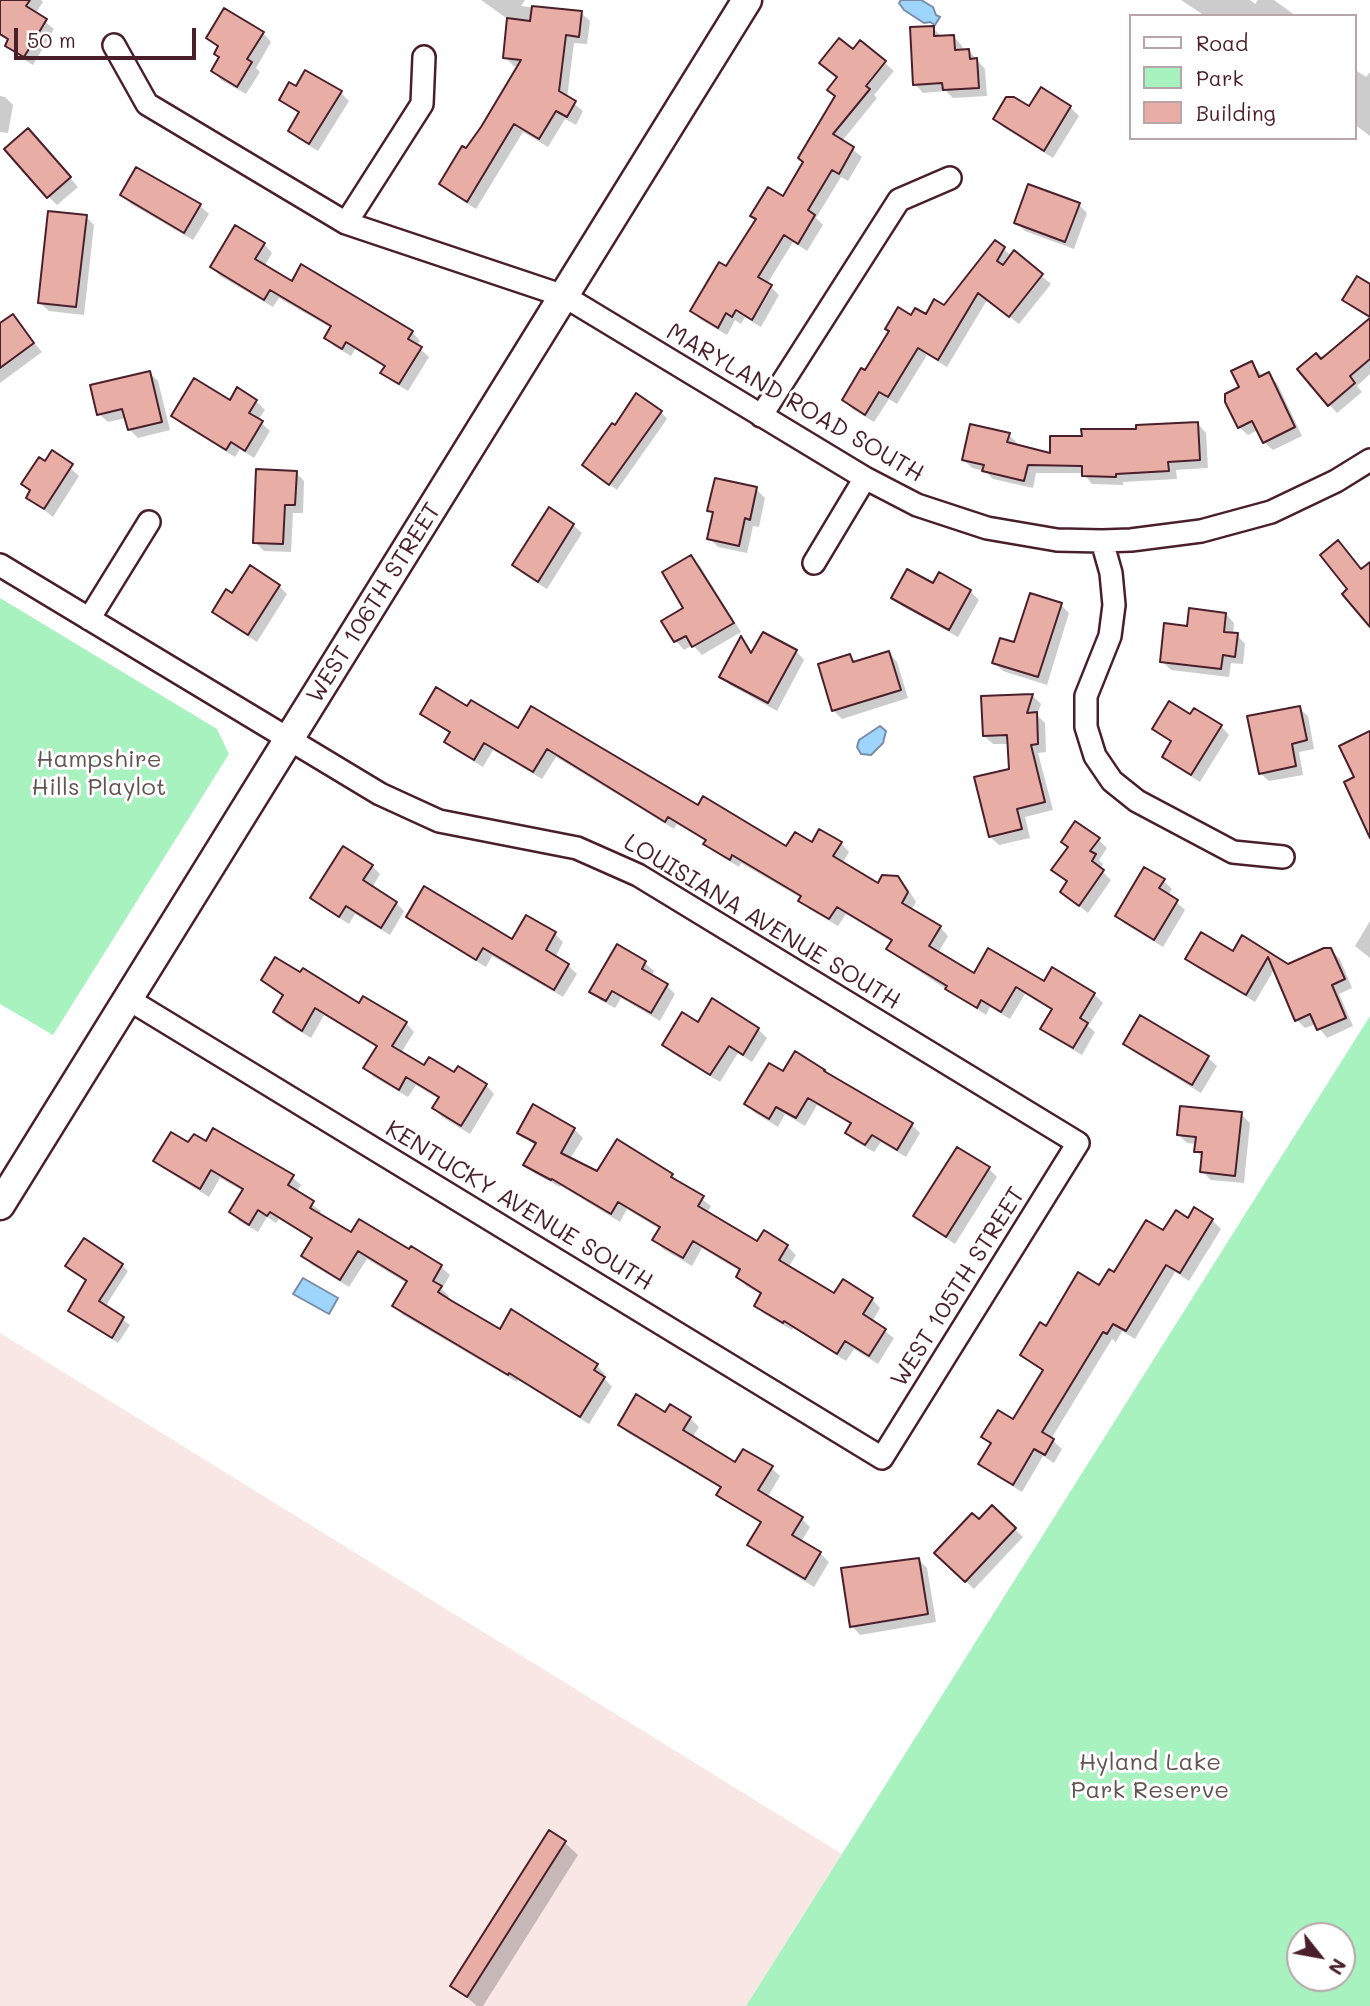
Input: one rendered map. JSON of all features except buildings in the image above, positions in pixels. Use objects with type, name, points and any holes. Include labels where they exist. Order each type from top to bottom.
[{"type":"street","name":"WEST 106TH STREET","points":[[0,1205],[747,0]]},
{"type":"street","name":"MARYLAND ROAD SOUTH","points":[[114,45],[147,104],[346,223],[564,296],[865,478],[917,505],[987,528],[1057,540],[1131,540],[1201,531],[1271,512],[1336,481],[1370,460]]},
{"type":"street","points":[[346,223],[422,104],[424,57]]},
{"type":"street","points":[[761,416],[899,200],[950,178]]},
{"type":"street","points":[[814,563],[865,478]]},
{"type":"street","points":[[89,619],[149,522]]},
{"type":"street","points":[[1102,541],[1111,573],[1114,605],[1110,636],[1086,696],[1086,727],[1096,756],[1112,781],[1137,801],[1233,852],[1283,857]]},
{"type":"street","name":"LOUISIANA AVENUE SOUTH","points":[[0,565],[380,794],[439,821],[577,848],[638,874],[1078,1143]]},
{"type":"street","name":"KENTUCKY AVENUE SOUTH","points":[[128,999],[882,1458]]},
{"type":"street","name":"WEST 105TH STREET","points":[[882,1458],[1078,1143]]},
{"type":"shaded area","points":[[0,1333],[842,1854],[746,2006],[0,2006]]},
{"type":"green space","name":"Hampshire Hills Playlot","points":[[0,598],[217,729],[229,754],[53,1035],[0,1004]]},
{"type":"green space","name":"Hyland Lake Park Reserve","points":[[1370,1016],[1370,2006],[746,2006]]},
{"type":"water","points":[[901,0],[921,0],[933,7],[936,15],[940,17],[935,25],[924,23],[904,10],[899,3]]},
{"type":"water","points":[[880,726],[886,731],[883,743],[871,755],[861,754],[857,747],[859,740]]},
{"type":"water","points":[[303,1278],[338,1298],[329,1314],[293,1294]]}]
